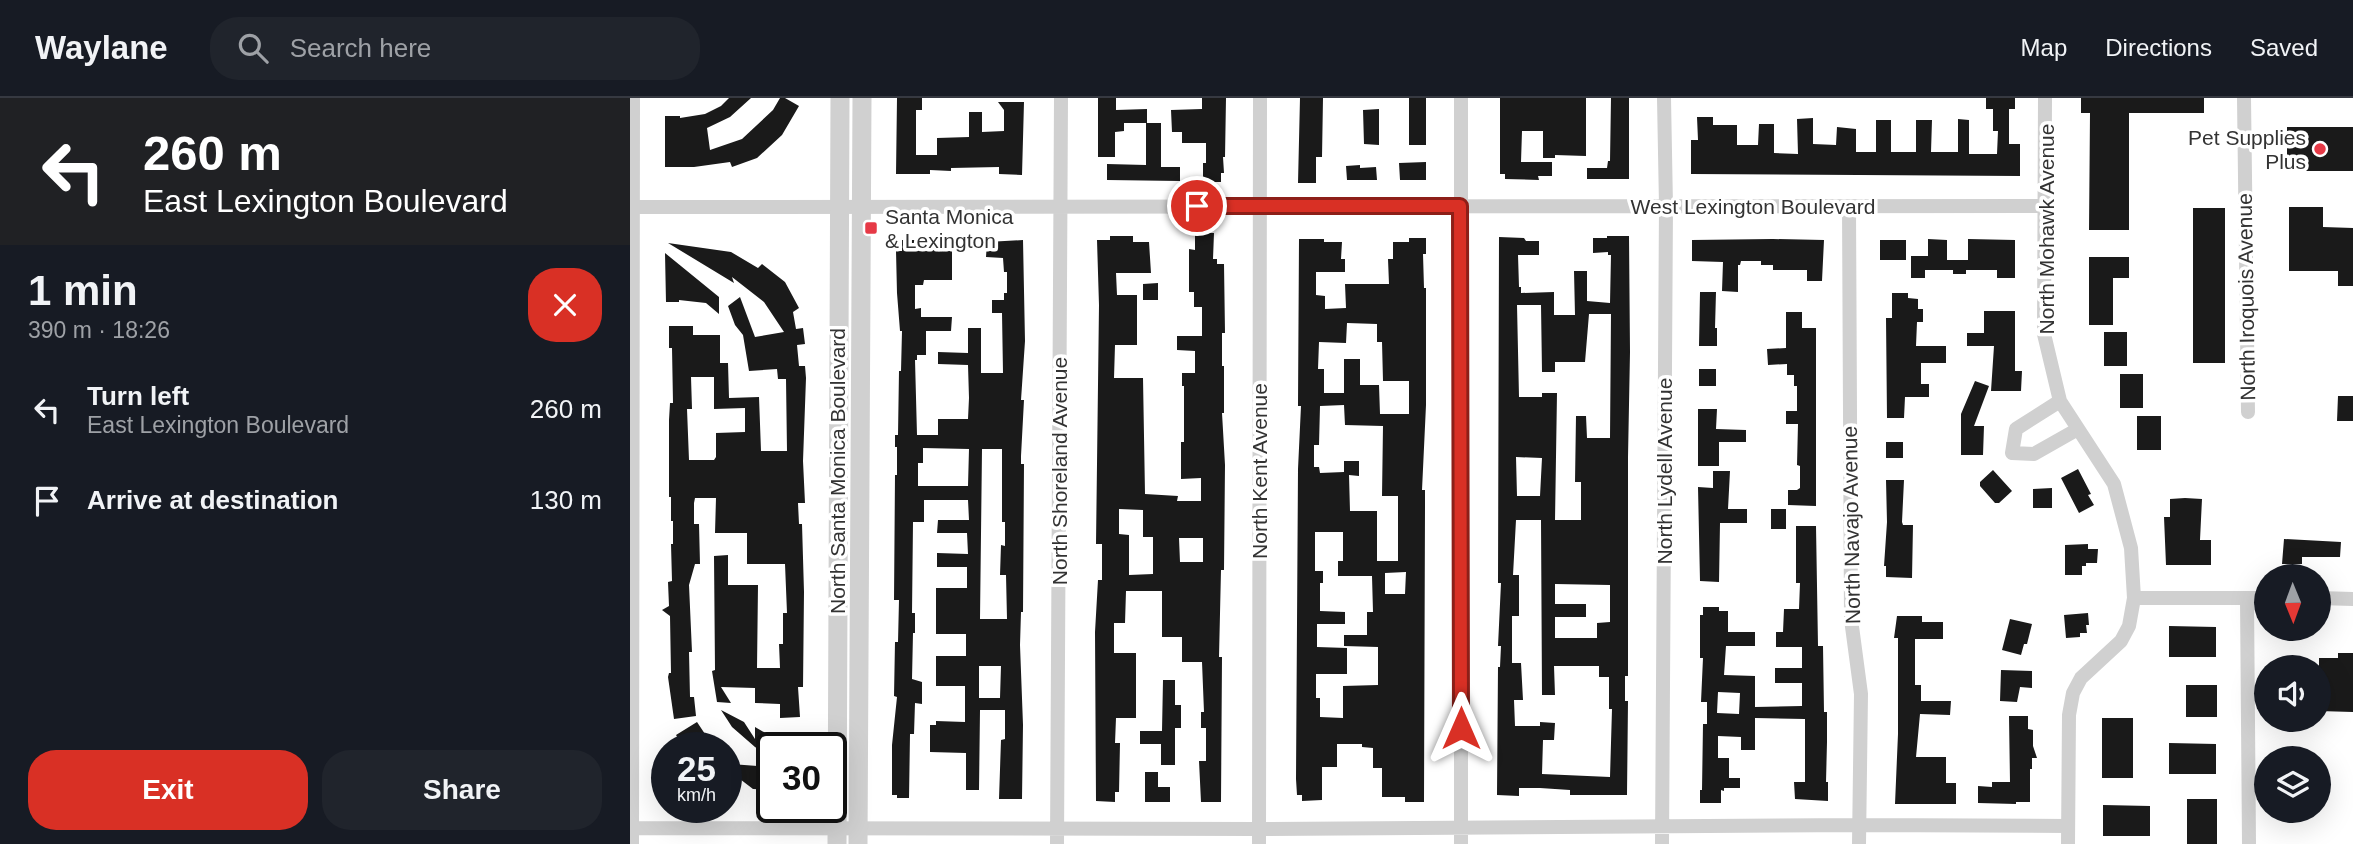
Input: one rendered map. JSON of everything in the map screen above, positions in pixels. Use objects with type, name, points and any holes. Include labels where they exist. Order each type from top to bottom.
[{"type":"street","points":[[632,844],[633,98]]},
{"type":"street","name":"North Santa Monica Boulevard","points":[[837,836],[840,98]]},
{"type":"street","name":"North Santa Monica Boulevard","points":[[858,836],[862,98]]},
{"type":"street","name":"North Shoreland Avenue","points":[[1057,844],[1061,98]]},
{"type":"street","name":"North Kent Avenue","points":[[1259,837],[1260,98]]},
{"type":"street","points":[[1461,98],[1461,844]]},
{"type":"street","name":"North Lydell Avenue","points":[[1662,844],[1666,206],[1664,98]]},
{"type":"street","name":"North Mohawk Avenue","points":[[2045,98],[2044,334],[2060,401],[2114,484],[2131,548],[2134,598],[2129,626],[2121,640],[2081,678],[2074,692],[2069,715],[2068,844]]},
{"type":"street","name":"North Iroquois Avenue","points":[[2244,98],[2248,412]]},
{"type":"street","name":"North Navajo Avenue","points":[[1849,206],[1851,620],[1861,694],[1859,844]]},
{"type":"street","name":"West Lexington Boulevard","points":[[631,207],[2045,206]]},
{"type":"street","points":[[2060,401],[2016,429],[2012,453],[2035,454],[2078,429]]},
{"type":"street","points":[[2134,598],[2254,598]]},
{"type":"street","points":[[2247,598],[2249,844]]},
{"type":"street","points":[[2331,598],[2353,598]]},
{"type":"street","points":[[631,828],[837,836],[1057,828],[1259,837],[1461,829],[2068,826]]},
{"type":"building","points":[[729,98],[751,98],[730,117],[707,128],[710,150],[742,139],[773,110],[780,98],[799,106],[782,135],[757,158],[732,167],[730,162],[694,167],[665,167],[665,116],[680,118],[705,114],[721,106]]},
{"type":"building","points":[[897,98],[922,98],[922,110],[916,110],[916,155],[937,155],[937,138],[969,137],[969,112],[982,112],[982,132],[1004,131],[1004,110],[998,102],[1024,102],[1022,175],[999,174],[999,167],[930,170],[930,174],[896,174]]},
{"type":"building","points":[[1098,98],[1116,98],[1116,110],[1147,109],[1147,123],[1124,123],[1124,131],[1115,132],[1115,157],[1098,157]]},
{"type":"building","points":[[1202,98],[1226,98],[1225,157],[1221,182],[1203,182],[1206,143],[1182,143],[1182,132],[1172,132],[1171,110],[1202,109]]},
{"type":"building","points":[[1300,98],[1323,98],[1322,157],[1316,157],[1316,183],[1298,183]]},
{"type":"building","points":[[1409,98],[1426,98],[1426,145],[1409,145]]},
{"type":"building","points":[[1500,98],[1586,98],[1586,156],[1555,155],[1555,158],[1543,158],[1543,131],[1522,131],[1521,162],[1552,162],[1552,176],[1538,176],[1539,180],[1505,179],[1505,174],[1500,174]]},
{"type":"building","points":[[1611,98],[1629,98],[1629,179],[1587,179],[1587,168],[1607,168],[1610,161]]},
{"type":"building","points":[[1986,98],[2015,98],[2015,109],[2009,109],[2009,144],[2020,144],[2020,176],[1691,174],[1691,140],[1698,140],[1697,117],[1713,117],[1713,125],[1737,125],[1737,145],[1758,145],[1759,124],[1774,124],[1774,153],[1798,154],[1797,119],[1813,118],[1813,144],[1836,145],[1837,127],[1856,129],[1856,152],[1876,152],[1876,120],[1891,120],[1891,152],[1916,152],[1916,120],[1932,120],[1931,152],[1958,152],[1958,119],[1969,120],[1969,154],[1997,154],[1998,131],[1993,131],[1993,109],[1986,109]]},
{"type":"building","points":[[2081,98],[2204,98],[2204,113],[2129,113],[2129,230],[2089,230],[2090,113],[2081,113]]},
{"type":"building","points":[[1379,109],[1379,145],[1364,144],[1363,110]]},
{"type":"building","points":[[1146,123],[1161,123],[1161,167],[1180,167],[1180,181],[1107,180],[1107,164],[1146,165]]},
{"type":"building","name":"Pet Supplies Plus","points":[[2287,127],[2353,127],[2353,171],[2287,171]]},
{"type":"building","points":[[1426,162],[1426,180],[1400,180],[1399,163]]},
{"type":"building","points":[[1360,165],[1360,168],[1376,167],[1377,180],[1347,180],[1346,166]]},
{"type":"building","points":[[2289,207],[2323,207],[2323,227],[2353,228],[2353,286],[2338,286],[2338,271],[2289,271]]},
{"type":"building","points":[[2193,208],[2225,208],[2225,363],[2193,363]]},
{"type":"building","points":[[1195,233],[1214,233],[1213,259],[1217,259],[1217,264],[1224,264],[1224,570],[1221,570],[1219,657],[1222,657],[1221,802],[1201,802],[1199,761],[1206,761],[1206,728],[1201,728],[1201,712],[1204,712],[1202,662],[1182,662],[1182,637],[1162,637],[1162,591],[1126,591],[1125,623],[1114,623],[1114,653],[1136,653],[1136,718],[1116,718],[1115,743],[1120,743],[1119,792],[1115,792],[1115,802],[1096,801],[1095,632],[1098,580],[1102,580],[1102,544],[1096,544],[1099,305],[1097,240],[1110,240],[1110,236],[1133,236],[1133,242],[1149,242],[1151,273],[1116,273],[1117,295],[1137,295],[1137,345],[1115,345],[1114,378],[1143,378],[1145,494],[1178,496],[1177,501],[1201,501],[1201,478],[1181,479],[1181,442],[1184,442],[1182,373],[1195,373],[1195,351],[1177,350],[1177,336],[1202,336],[1202,307],[1194,307],[1194,292],[1189,292],[1189,249],[1195,250]],"holes":[[[1119,509],[1143,510],[1143,537],[1153,537],[1153,574],[1129,575],[1129,535],[1119,534]],[[1179,538],[1203,538],[1203,562],[1180,562]]]},
{"type":"building","points":[[1629,236],[1628,676],[1625,676],[1625,701],[1628,701],[1627,795],[1570,795],[1570,790],[1519,788],[1519,796],[1497,795],[1498,667],[1501,646],[1498,646],[1501,583],[1498,583],[1499,237],[1539,241],[1539,255],[1518,255],[1519,287],[1521,293],[1554,292],[1554,315],[1575,315],[1574,271],[1587,271],[1587,301],[1610,303],[1611,255],[1608,255],[1608,252],[1593,253],[1593,238]],"holes":[[[1517,305],[1541,305],[1542,372],[1555,372],[1555,362],[1585,362],[1589,314],[1611,314],[1610,438],[1587,438],[1586,416],[1576,416],[1575,482],[1581,482],[1581,520],[1555,520],[1557,393],[1542,393],[1542,397],[1519,397]],[[1516,457],[1542,458],[1540,496],[1517,496]],[[1516,520],[1541,520],[1542,695],[1555,695],[1554,666],[1599,666],[1599,677],[1609,677],[1609,709],[1612,709],[1610,777],[1542,774],[1543,740],[1554,740],[1555,723],[1540,722],[1540,726],[1515,726],[1514,700],[1523,700],[1521,663],[1512,663],[1512,616],[1519,616],[1519,575],[1513,575]],[[1555,584],[1610,585],[1610,622],[1597,623],[1597,638],[1555,638],[1555,617],[1586,617],[1586,604],[1555,604]]]},
{"type":"building","points":[[1409,238],[1426,238],[1426,254],[1423,254],[1426,288],[1426,405],[1422,490],[1425,490],[1424,802],[1405,802],[1405,797],[1382,797],[1382,768],[1373,768],[1373,748],[1362,747],[1362,744],[1337,744],[1337,767],[1322,767],[1322,800],[1302,801],[1302,795],[1297,795],[1296,779],[1298,469],[1301,406],[1298,406],[1299,239],[1342,242],[1341,259],[1345,259],[1345,272],[1316,272],[1316,295],[1325,296],[1325,309],[1346,308],[1345,284],[1389,284],[1388,259],[1393,259],[1393,242],[1409,242]],"holes":[[[1347,323],[1377,324],[1377,342],[1382,342],[1383,381],[1409,381],[1409,414],[1380,414],[1379,385],[1360,385],[1360,359],[1344,359],[1344,393],[1324,393],[1324,369],[1318,369],[1319,342],[1346,343]],[[1344,405],[1345,425],[1383,426],[1382,496],[1398,496],[1398,561],[1377,561],[1377,511],[1350,511],[1349,475],[1359,476],[1359,461],[1344,461],[1344,472],[1320,473],[1319,467],[1314,467],[1314,445],[1319,445],[1320,406]],[[1315,532],[1343,532],[1343,561],[1338,561],[1338,576],[1372,576],[1373,612],[1367,612],[1367,635],[1344,635],[1344,646],[1378,647],[1378,685],[1343,686],[1343,718],[1320,717],[1320,698],[1316,698],[1316,674],[1347,674],[1347,648],[1317,647],[1317,624],[1345,624],[1345,612],[1320,611],[1323,571],[1315,571]],[[1406,572],[1405,594],[1385,594],[1385,573]]]},
{"type":"building","points":[[1928,239],[1947,240],[1947,260],[1968,260],[1968,239],[2015,240],[2015,278],[1997,278],[1997,270],[1966,270],[1966,274],[1953,274],[1953,270],[1925,270],[1925,278],[1911,278],[1911,256],[1928,256]]},
{"type":"building","points":[[902,240],[922,240],[922,250],[952,249],[952,280],[924,280],[923,285],[915,285],[915,309],[921,308],[921,317],[952,317],[951,331],[926,331],[926,355],[917,355],[915,360],[917,435],[938,435],[938,419],[968,419],[969,398],[968,365],[938,364],[938,352],[968,353],[968,328],[981,328],[981,373],[1003,373],[1002,313],[992,313],[992,300],[1004,300],[1004,293],[1007,293],[1007,272],[1004,272],[1003,258],[986,257],[987,242],[1023,240],[1023,612],[1020,645],[1022,799],[999,799],[1005,710],[980,710],[979,790],[966,790],[966,753],[930,752],[930,725],[936,725],[936,721],[965,722],[965,686],[936,686],[936,656],[966,656],[966,634],[936,634],[936,588],[967,588],[967,567],[937,567],[937,553],[968,554],[967,533],[937,533],[938,520],[969,520],[968,500],[924,500],[924,522],[913,522],[912,613],[915,613],[915,633],[912,679],[922,682],[922,704],[915,703],[914,734],[910,734],[909,798],[892,795],[892,745],[897,697],[894,696],[895,642],[898,642],[899,600],[894,600],[897,475],[895,435],[898,435],[902,331],[897,293],[896,251],[902,251]],"holes":[[[923,448],[969,449],[968,486],[918,486],[918,463],[923,463]],[[982,449],[1002,449],[1002,522],[1005,522],[1005,546],[1001,545],[1000,575],[1006,575],[1007,619],[980,619]],[[979,666],[1001,666],[1000,698],[979,698]]]},
{"type":"building","points":[[1692,240],[1824,240],[1822,281],[1807,281],[1807,270],[1773,270],[1773,265],[1761,265],[1761,261],[1741,261],[1738,265],[1738,292],[1722,291],[1723,262],[1692,261]]},
{"type":"building","points":[[1880,240],[1906,240],[1906,260],[1880,260]]},
{"type":"building","points":[[668,243],[731,252],[758,268],[762,264],[785,282],[799,308],[793,312],[796,329],[803,328],[805,344],[797,345],[799,366],[805,366],[806,378],[803,461],[805,503],[798,503],[799,524],[802,524],[804,592],[803,687],[798,687],[800,717],[780,718],[780,704],[755,703],[755,688],[721,687],[731,703],[717,702],[712,671],[715,670],[714,556],[728,555],[728,585],[758,585],[757,668],[780,668],[779,644],[783,644],[783,613],[787,613],[785,564],[747,564],[747,533],[715,533],[716,498],[695,498],[694,524],[699,524],[700,564],[695,564],[689,585],[692,652],[689,652],[690,697],[694,697],[696,716],[674,719],[668,677],[671,673],[670,616],[662,610],[669,606],[668,582],[672,581],[673,544],[669,497],[669,420],[670,403],[673,403],[669,326],[693,326],[693,335],[720,335],[720,363],[728,363],[729,398],[759,397],[761,451],[787,451],[786,379],[778,379],[777,369],[749,371],[743,335],[735,325],[728,306],[740,297],[755,337],[784,332],[764,302],[732,277],[734,283]],"holes":[[[691,377],[714,377],[714,409],[745,408],[745,432],[716,433],[714,460],[689,460],[687,409],[692,409]]]},
{"type":"building","points":[[665,253],[719,297],[719,314],[706,303],[679,300],[666,302]]},
{"type":"building","points":[[2089,257],[2129,257],[2129,278],[2113,278],[2113,325],[2089,325]]},
{"type":"building","points":[[1158,283],[1158,300],[1143,300],[1143,284]]},
{"type":"building","points":[[1700,292],[1716,292],[1717,346],[1699,346]]},
{"type":"building","points":[[1892,293],[1908,293],[1908,298],[1918,299],[1918,309],[1923,309],[1923,322],[1917,322],[1916,346],[1946,346],[1946,363],[1921,363],[1921,384],[1929,384],[1929,397],[1905,397],[1904,418],[1887,418],[1886,318],[1892,318]]},
{"type":"building","points":[[1984,311],[2015,311],[2015,371],[2022,371],[2021,391],[1991,391],[1994,346],[1967,346],[1967,333],[1984,333]]},
{"type":"building","points":[[1786,312],[1802,312],[1802,328],[1816,328],[1816,506],[1788,505],[1788,490],[1800,488],[1800,466],[1797,465],[1798,424],[1786,424],[1786,411],[1797,411],[1797,386],[1794,386],[1794,375],[1787,375],[1787,364],[1768,365],[1767,349],[1786,348]]},
{"type":"building","points":[[2104,332],[2127,332],[2127,366],[2104,366]]},
{"type":"building","points":[[1699,369],[1716,369],[1716,386],[1699,386]]},
{"type":"building","points":[[2120,374],[2143,374],[2143,408],[2120,408]]},
{"type":"building","points":[[1975,381],[1989,386],[1974,426],[1984,426],[1983,455],[1961,455],[1961,414]]},
{"type":"building","points":[[2338,396],[2353,396],[2353,421],[2337,421]]},
{"type":"building","points":[[1698,409],[1717,409],[1716,429],[1746,430],[1746,442],[1719,442],[1719,466],[1698,466]]},
{"type":"building","points":[[2137,416],[2161,416],[2161,450],[2137,450]]},
{"type":"building","points":[[1886,442],[1903,442],[1903,458],[1886,458]]},
{"type":"building","points":[[2078,469],[2094,505],[2079,513],[2061,478]]},
{"type":"building","points":[[1993,470],[2012,491],[1999,503],[1995,503],[1980,486],[1980,482]]},
{"type":"building","points":[[1713,471],[1730,471],[1728,509],[1747,509],[1747,523],[1720,523],[1719,582],[1700,581],[1698,487],[1713,488]]},
{"type":"building","points":[[1886,480],[1904,480],[1902,522],[1903,525],[1913,525],[1912,578],[1886,577]]},
{"type":"building","points":[[2052,488],[2052,508],[2033,508],[2033,489]]},
{"type":"building","points":[[2170,499],[2202,499],[2200,540],[2211,540],[2211,565],[2166,565],[2164,517],[2170,517]]},
{"type":"building","points":[[1771,509],[1786,509],[1786,529],[1771,529]]},
{"type":"building","points":[[1796,526],[1816,526],[1818,646],[1823,646],[1828,801],[1795,799],[1794,782],[1805,782],[1805,719],[1755,718],[1755,750],[1741,750],[1741,737],[1718,736],[1718,758],[1729,758],[1729,778],[1740,778],[1740,788],[1721,790],[1721,803],[1700,803],[1703,724],[1707,724],[1707,702],[1701,702],[1703,658],[1700,658],[1700,615],[1703,615],[1703,607],[1719,607],[1719,611],[1728,611],[1728,632],[1755,632],[1755,646],[1726,646],[1724,675],[1755,676],[1755,707],[1802,706],[1802,683],[1775,683],[1775,668],[1802,668],[1802,647],[1776,647],[1776,632],[1783,632],[1784,609],[1799,609],[1800,583],[1796,583]],"holes":[[[1718,692],[1740,693],[1739,714],[1717,713]]]},
{"type":"building","points":[[2284,539],[2341,542],[2340,557],[2302,557],[2302,564],[2282,564]]},
{"type":"building","points":[[2088,544],[2088,549],[2098,549],[2097,563],[2086,563],[2086,566],[2082,566],[2082,575],[2065,575],[2065,545]]},
{"type":"building","points":[[2088,613],[2087,633],[2080,633],[2080,637],[2066,638],[2064,615]]},
{"type":"building","points":[[1897,616],[1922,616],[1922,622],[1943,622],[1943,639],[1915,639],[1915,685],[1921,685],[1921,701],[1951,701],[1950,715],[1920,714],[1916,757],[1946,757],[1946,783],[1956,783],[1956,804],[1895,804],[1898,638],[1894,638]]},
{"type":"building","points":[[2010,619],[2032,624],[2021,655],[2002,650]]},
{"type":"building","points":[[2169,626],[2216,627],[2216,657],[2169,657]]},
{"type":"building","points":[[2338,653],[2353,653],[2353,712],[2331,711],[2331,658],[2338,658]]},
{"type":"building","points":[[2001,670],[2032,671],[2032,688],[2020,687],[2017,702],[2000,701]]},
{"type":"building","points":[[1163,680],[1175,680],[1175,705],[1181,705],[1181,728],[1175,728],[1175,765],[1161,765],[1161,744],[1140,744],[1140,731],[1162,731]]},
{"type":"building","points":[[2186,685],[2217,685],[2217,717],[2186,717]]},
{"type":"building","points":[[721,710],[744,722],[755,739],[755,727],[764,732],[756,732],[756,748],[742,736],[742,732],[732,727]]},
{"type":"building","points":[[2009,716],[2028,716],[2028,729],[2033,730],[2033,746],[2037,758],[2032,758],[2030,769],[2030,802],[1978,803],[1978,786],[1992,787],[1992,782],[2010,782]]},
{"type":"building","points":[[2102,718],[2133,718],[2133,778],[2102,778]]},
{"type":"building","points":[[697,722],[704,732],[681,732]]},
{"type":"building","points":[[2169,743],[2216,744],[2216,774],[2169,774]]},
{"type":"building","points":[[742,765],[756,766],[756,789],[742,781]]},
{"type":"building","points":[[1145,772],[1158,772],[1158,787],[1170,787],[1170,802],[1145,802]]},
{"type":"building","points":[[2187,799],[2217,799],[2217,844],[2187,844]]},
{"type":"building","points":[[2103,805],[2150,806],[2150,836],[2103,836]]},
{"type":"place","name":"Pet Supplies Plus","points":[[2320,149]]},
{"type":"place","name":"Santa Monica & Lexington","points":[[871,228]]},
{"type":"route","points":[[1197,206],[1460,206],[1461,728]]}]
